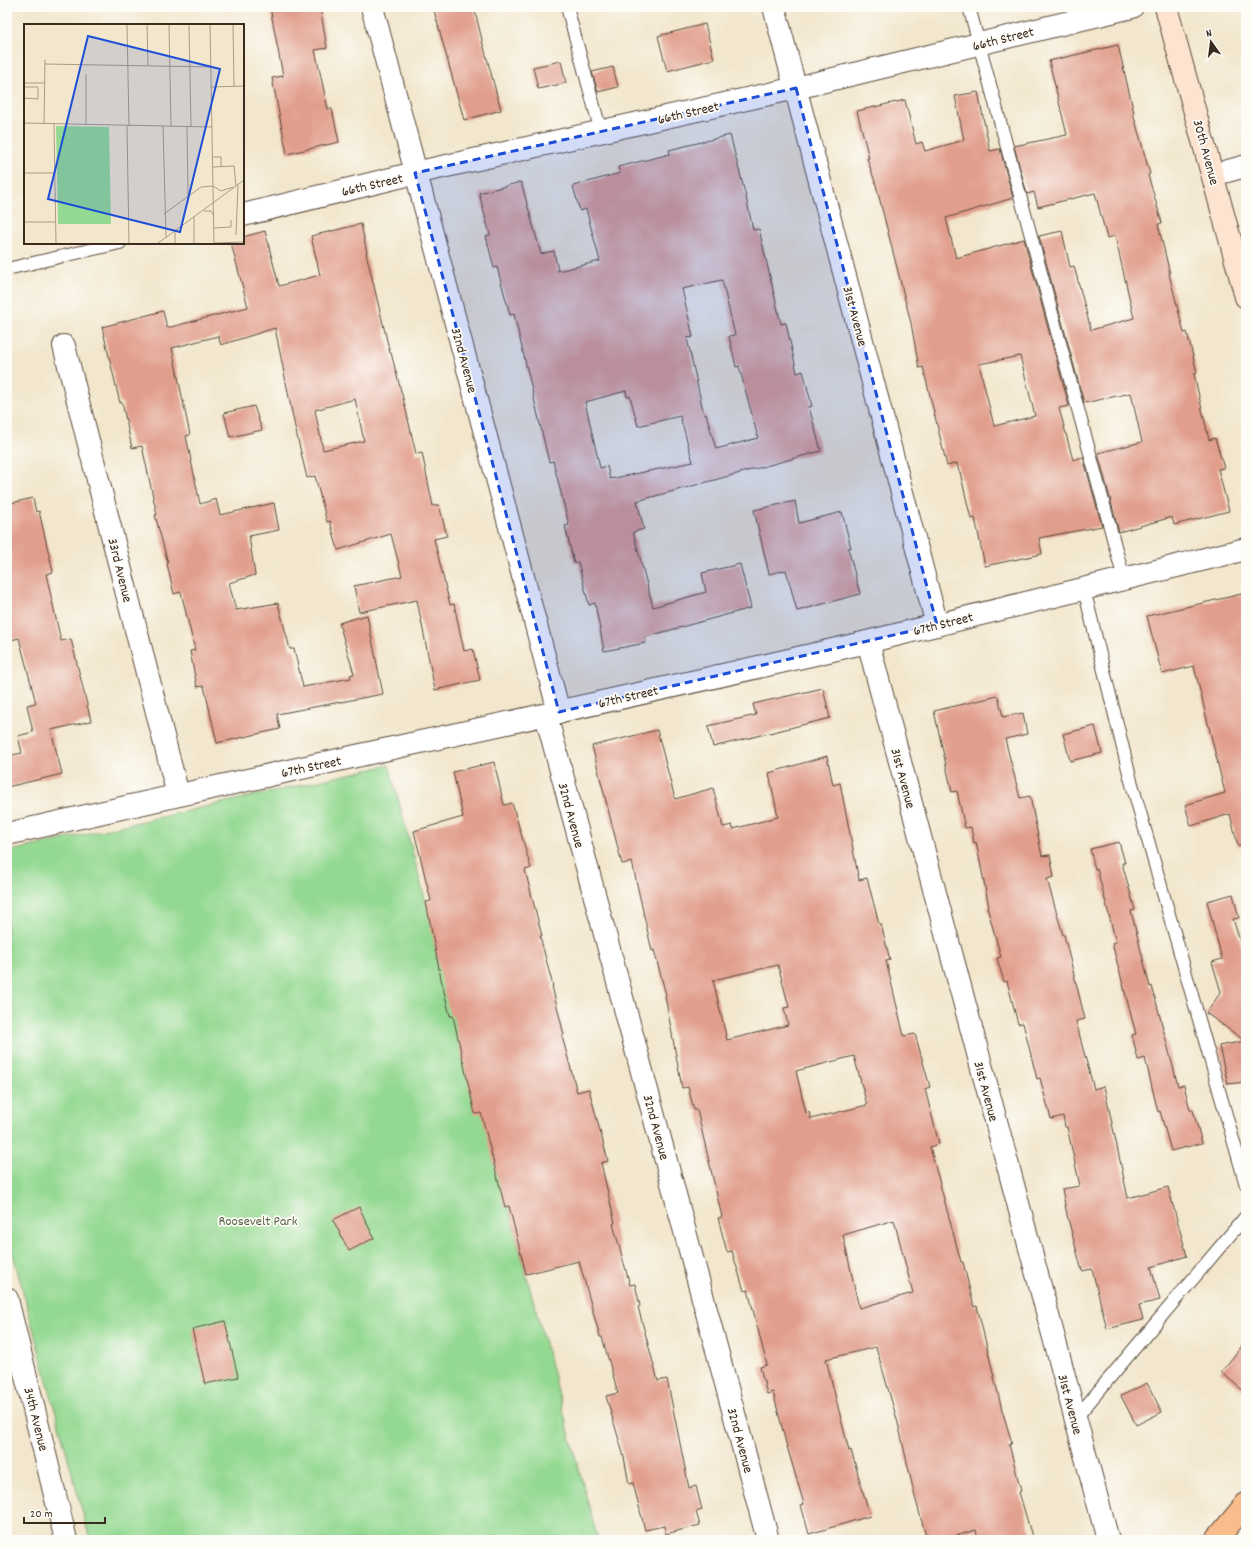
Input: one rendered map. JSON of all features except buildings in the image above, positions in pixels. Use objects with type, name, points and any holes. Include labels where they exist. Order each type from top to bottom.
[{"type":"main road","points":[[1216,1540],[1246,1504]]},
{"type":"street","name":"32nd Avenue","points":[[372,7],[552,713],[768,1540]]},
{"type":"street","name":"31st Avenue","points":[[774,7],[937,625]]},
{"type":"street","name":"66th Street","points":[[244,215],[415,173],[796,88],[1132,7]]},
{"type":"street","name":"30th Avenue","points":[[1166,7],[1246,297]]},
{"type":"street","points":[[1213,175],[1246,166]]},
{"type":"street","name":"33rd Avenue","points":[[64,346],[178,795]]},
{"type":"street","name":"67th Street","points":[[7,834],[868,642],[1246,549]]},
{"type":"street","name":"31st Avenue","points":[[868,642],[1108,1540]]},
{"type":"street","name":"34th Avenue","points":[[7,1299],[66,1540]]},
{"type":"lane","points":[[567,7],[601,132]]},
{"type":"lane","points":[[968,7],[1124,579]]},
{"type":"lane","points":[[7,269],[116,244]]},
{"type":"lane","points":[[1084,589],[1130,777],[1246,1185]]},
{"type":"lane","points":[[1075,1419],[1246,1216]]},
{"type":"highlighted area","points":[[796,88],[937,625],[559,712],[415,173]]},
{"type":"green space","name":"Roosevelt Park","points":[[389,765],[598,1540],[90,1540],[7,1232],[7,852]]}]
